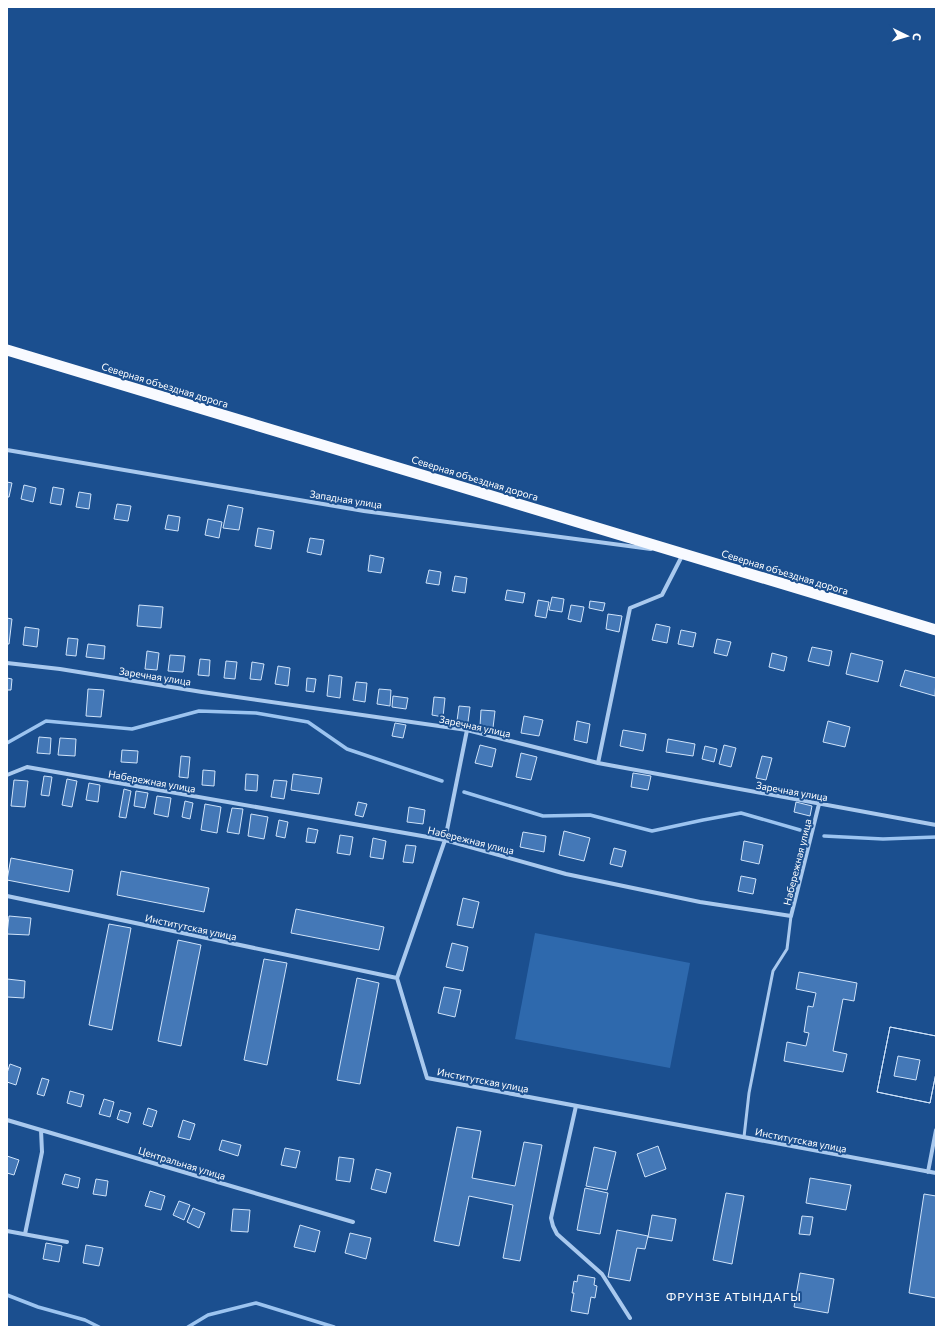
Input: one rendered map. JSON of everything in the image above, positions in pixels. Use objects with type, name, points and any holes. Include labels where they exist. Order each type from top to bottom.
[{"type":"highway","name":"Северная объездная дорога","points":[[7,350],[936,630]]},
{"type":"street","name":"Западная улица","points":[[7,450],[364,510],[683,553]]},
{"type":"street","points":[[598,764],[630,608],[662,595],[683,553]]},
{"type":"street","name":"Заречная улица","points":[[7,663],[60,669],[202,692],[467,730],[598,764],[936,825]]},
{"type":"street","points":[[397,978],[445,840],[467,730]]},
{"type":"street","name":"Набережная улица","points":[[7,775],[27,767],[445,840],[566,874],[700,902],[792,916],[819,804]]},
{"type":"street","name":"Институтская улица","points":[[7,896],[397,978],[427,1078],[936,1173]]},
{"type":"street","points":[[576,1106],[551,1218],[553,1226],[557,1234],[602,1274],[630,1318]]},
{"type":"street","name":"Центральная улица","points":[[7,1120],[353,1222]]},
{"type":"street","points":[[25,1234],[42,1152],[41,1130]]},
{"type":"street","points":[[928,1172],[936,1130]]},
{"type":"street","points":[[7,1232],[67,1242]]},
{"type":"lane","points":[[744,1137],[749,1093],[774,971],[787,949],[792,916]]},
{"type":"shaded area","points":[[535,933],[690,963],[670,1068],[515,1039]]},
{"type":"building","points":[[7,482],[12,483],[9,497],[7,497]]},
{"type":"building","points":[[24,485],[36,488],[33,502],[21,499]]},
{"type":"building","points":[[53,487],[64,489],[61,505],[50,503]]},
{"type":"building","points":[[79,492],[91,494],[89,509],[76,507]]},
{"type":"building","points":[[117,504],[131,506],[128,521],[114,519]]},
{"type":"building","points":[[228,505],[243,508],[239,530],[223,528]]},
{"type":"building","points":[[168,515],[180,517],[178,531],[165,529]]},
{"type":"building","points":[[208,519],[222,522],[219,538],[205,535]]},
{"type":"building","points":[[258,528],[274,531],[271,549],[255,546]]},
{"type":"building","points":[[310,538],[324,540],[321,555],[307,552]]},
{"type":"building","points":[[370,555],[384,558],[381,573],[368,571]]},
{"type":"building","points":[[429,570],[441,572],[439,585],[426,583]]},
{"type":"building","points":[[455,576],[467,578],[465,593],[452,591]]},
{"type":"building","points":[[507,590],[525,593],[523,603],[505,600]]},
{"type":"building","points":[[552,597],[564,599],[562,612],[549,610]]},
{"type":"building","points":[[538,600],[549,602],[546,618],[535,616]]},
{"type":"building","points":[[590,601],[605,603],[603,611],[589,608]]},
{"type":"building","points":[[139,605],[163,607],[161,628],[137,626]]},
{"type":"building","points":[[571,605],[584,607],[581,622],[568,619]]},
{"type":"building","points":[[608,614],[622,616],[619,632],[606,629]]},
{"type":"building","points":[[7,618],[12,619],[9,644],[7,644]]},
{"type":"building","points":[[656,624],[670,627],[667,643],[652,640]]},
{"type":"building","points":[[25,627],[39,629],[37,647],[23,645]]},
{"type":"building","points":[[681,630],[696,633],[693,647],[678,644]]},
{"type":"building","points":[[68,638],[78,639],[76,656],[66,655]]},
{"type":"building","points":[[717,639],[731,642],[727,656],[714,653]]},
{"type":"building","points":[[88,644],[105,646],[104,659],[86,657]]},
{"type":"building","points":[[812,647],[832,651],[829,666],[808,661]]},
{"type":"building","points":[[147,651],[159,653],[157,670],[145,669]]},
{"type":"building","points":[[772,653],[787,657],[784,671],[769,667]]},
{"type":"building","points":[[851,653],[883,661],[878,682],[846,674]]},
{"type":"building","points":[[170,655],[185,656],[183,672],[168,671]]},
{"type":"building","points":[[200,659],[210,660],[209,676],[198,675]]},
{"type":"building","points":[[226,661],[237,662],[235,679],[224,678]]},
{"type":"building","points":[[252,662],[264,664],[261,680],[250,679]]},
{"type":"building","points":[[278,666],[290,668],[288,686],[275,684]]},
{"type":"building","points":[[905,670],[936,678],[935,696],[900,686]]},
{"type":"building","points":[[329,675],[342,677],[340,698],[327,696]]},
{"type":"building","points":[[7,678],[12,679],[11,690],[7,690]]},
{"type":"building","points":[[307,678],[316,679],[314,692],[306,691]]},
{"type":"building","points":[[356,682],[367,683],[365,702],[353,700]]},
{"type":"building","points":[[88,689],[104,690],[101,717],[86,716]]},
{"type":"building","points":[[379,689],[391,690],[390,706],[377,704]]},
{"type":"building","points":[[393,696],[408,698],[406,709],[392,707]]},
{"type":"building","points":[[434,697],[445,698],[443,717],[432,715]]},
{"type":"building","points":[[459,706],[470,707],[468,722],[457,721]]},
{"type":"building","points":[[481,710],[495,711],[493,728],[480,726]]},
{"type":"building","points":[[524,716],[543,720],[539,736],[521,733]]},
{"type":"building","points":[[577,721],[590,724],[587,743],[574,740]]},
{"type":"building","points":[[828,721],[850,727],[845,747],[823,742]]},
{"type":"building","points":[[395,723],[406,725],[403,738],[392,736]]},
{"type":"building","points":[[623,730],[646,734],[643,751],[620,746]]},
{"type":"building","points":[[39,737],[51,738],[50,754],[37,753]]},
{"type":"building","points":[[60,738],[76,739],[75,756],[58,755]]},
{"type":"building","points":[[668,739],[695,744],[693,756],[666,752]]},
{"type":"building","points":[[480,745],[496,749],[492,767],[475,763]]},
{"type":"building","points":[[724,745],[736,748],[731,767],[719,764]]},
{"type":"building","points":[[705,746],[717,749],[714,762],[702,759]]},
{"type":"building","points":[[122,750],[138,751],[137,763],[121,762]]},
{"type":"building","points":[[521,753],[537,757],[531,780],[516,777]]},
{"type":"building","points":[[181,756],[190,757],[188,778],[179,777]]},
{"type":"building","points":[[762,756],[772,758],[766,780],[756,778]]},
{"type":"building","points":[[203,770],[215,771],[214,786],[202,785]]},
{"type":"building","points":[[633,773],[651,776],[648,790],[631,787]]},
{"type":"building","points":[[246,774],[258,775],[257,791],[245,790]]},
{"type":"building","points":[[293,774],[322,778],[319,794],[291,790]]},
{"type":"building","points":[[44,776],[52,777],[49,796],[41,795]]},
{"type":"building","points":[[67,779],[77,781],[72,807],[62,805]]},
{"type":"building","points":[[14,780],[28,781],[25,807],[11,806]]},
{"type":"building","points":[[274,780],[287,781],[284,799],[271,797]]},
{"type":"building","points":[[89,783],[100,785],[98,802],[86,800]]},
{"type":"building","points":[[124,789],[131,791],[126,818],[119,817]]},
{"type":"building","points":[[136,791],[148,793],[145,808],[134,806]]},
{"type":"building","points":[[157,796],[171,798],[168,817],[154,814]]},
{"type":"building","points":[[185,801],[193,803],[190,819],[182,817]]},
{"type":"building","points":[[358,802],[367,804],[363,817],[355,815]]},
{"type":"building","points":[[796,802],[812,806],[810,816],[794,812]]},
{"type":"building","points":[[205,804],[221,807],[217,833],[201,830]]},
{"type":"building","points":[[409,807],[425,810],[423,824],[407,822]]},
{"type":"building","points":[[232,808],[243,809],[239,834],[227,832]]},
{"type":"building","points":[[251,814],[268,817],[264,839],[248,836]]},
{"type":"building","points":[[279,820],[288,822],[285,838],[276,836]]},
{"type":"building","points":[[308,828],[318,830],[315,843],[306,842]]},
{"type":"building","points":[[564,831],[590,838],[584,861],[559,855]]},
{"type":"building","points":[[523,832],[546,836],[544,852],[520,847]]},
{"type":"building","points":[[340,835],[353,837],[350,855],[337,853]]},
{"type":"building","points":[[373,838],[386,841],[383,859],[370,857]]},
{"type":"building","points":[[744,841],[763,845],[759,864],[741,860]]},
{"type":"building","points":[[406,845],[416,846],[413,863],[403,862]]},
{"type":"building","points":[[614,848],[626,851],[622,867],[610,864]]},
{"type":"building","points":[[11,858],[73,870],[69,892],[7,880]]},
{"type":"building","points":[[121,871],[209,888],[204,912],[117,895]]},
{"type":"building","points":[[741,876],[756,879],[753,894],[738,891]]},
{"type":"building","points":[[463,898],[479,902],[473,928],[457,925]]},
{"type":"building","points":[[296,909],[384,927],[379,950],[291,933]]},
{"type":"building","points":[[9,916],[31,918],[29,935],[7,934]]},
{"type":"building","points":[[109,924],[131,928],[112,1030],[89,1025]]},
{"type":"building","points":[[178,940],[201,945],[181,1046],[158,1041]]},
{"type":"building","points":[[452,943],[468,947],[463,971],[446,967]]},
{"type":"building","points":[[264,959],[287,963],[267,1065],[244,1060]]},
{"type":"building","points":[[799,972],[857,983],[854,1001],[843,999],[833,1051],[847,1054],[843,1072],[784,1061],[787,1042],[806,1046],[809,1033],[804,1032],[808,1006],[813,1007],[816,993],[796,989]]},
{"type":"building","points":[[357,978],[379,983],[360,1084],[337,1080]]},
{"type":"building","points":[[7,979],[25,981],[24,998],[7,997]]},
{"type":"building","points":[[444,987],[461,990],[455,1017],[438,1013]]},
{"type":"building","points":[[890,1027],[936,1036],[936,1073],[930,1103],[877,1092]],"holes":[[[898,1056],[920,1060],[916,1080],[894,1076]]]},
{"type":"building","points":[[890,1027],[936,1036],[936,1073],[930,1103],[877,1092]]},
{"type":"building","points":[[10,1064],[21,1068],[16,1085],[7,1082],[7,1073]]},
{"type":"building","points":[[42,1078],[49,1080],[44,1096],[37,1094]]},
{"type":"building","points":[[70,1091],[84,1095],[81,1107],[67,1103]]},
{"type":"building","points":[[104,1099],[114,1102],[110,1117],[99,1114]]},
{"type":"building","points":[[148,1108],[157,1111],[152,1127],[143,1124]]},
{"type":"building","points":[[120,1110],[131,1113],[128,1123],[117,1119]]},
{"type":"building","points":[[183,1120],[195,1124],[190,1140],[178,1137]]},
{"type":"building","points":[[457,1127],[481,1131],[472,1178],[515,1186],[524,1142],[542,1145],[520,1261],[503,1258],[513,1205],[469,1196],[459,1246],[434,1241]]},
{"type":"building","points":[[222,1140],[241,1145],[238,1156],[219,1150]]},
{"type":"building","points":[[658,1146],[666,1169],[645,1177],[637,1154]]},
{"type":"building","points":[[594,1147],[616,1152],[607,1190],[586,1186]]},
{"type":"building","points":[[285,1148],[300,1151],[296,1168],[281,1165]]},
{"type":"building","points":[[7,1156],[19,1160],[14,1175],[7,1173]]},
{"type":"building","points":[[339,1157],[354,1159],[350,1182],[336,1180]]},
{"type":"building","points":[[376,1169],[391,1173],[386,1193],[371,1189]]},
{"type":"building","points":[[65,1174],[80,1178],[78,1188],[62,1184]]},
{"type":"building","points":[[810,1178],[851,1185],[846,1210],[806,1203]]},
{"type":"building","points":[[96,1179],[108,1181],[106,1196],[93,1194]]},
{"type":"building","points":[[585,1188],[608,1193],[600,1234],[577,1230]]},
{"type":"building","points":[[150,1191],[165,1196],[161,1210],[145,1206]]},
{"type":"building","points":[[726,1193],[744,1196],[732,1264],[713,1260]]},
{"type":"building","points":[[924,1194],[936,1196],[936,1298],[909,1293]]},
{"type":"building","points":[[179,1201],[190,1205],[184,1220],[173,1215]]},
{"type":"building","points":[[193,1208],[205,1213],[199,1228],[187,1222]]},
{"type":"building","points":[[233,1209],[250,1210],[248,1232],[231,1231]]},
{"type":"building","points":[[652,1215],[676,1219],[672,1241],[648,1237]]},
{"type":"building","points":[[802,1216],[813,1217],[810,1235],[799,1234]]},
{"type":"building","points":[[300,1225],[320,1231],[315,1252],[294,1247]]},
{"type":"building","points":[[617,1230],[648,1236],[645,1249],[637,1248],[630,1281],[608,1277]]},
{"type":"building","points":[[350,1233],[371,1238],[366,1259],[345,1253]]},
{"type":"building","points":[[46,1243],[62,1246],[59,1262],[43,1259]]},
{"type":"building","points":[[86,1245],[103,1248],[99,1266],[83,1263]]},
{"type":"building","points":[[800,1273],[834,1279],[828,1313],[794,1307]]},
{"type":"building","points":[[578,1275],[595,1278],[594,1285],[597,1286],[595,1298],[591,1297],[588,1314],[571,1311],[574,1281],[577,1282]]},
{"type":"waterway","points":[[7,743],[46,721],[132,729],[199,711],[256,713],[308,722],[347,749],[442,781]]},
{"type":"waterway","points":[[464,792],[543,816],[590,815],[652,831],[741,813],[800,830]]},
{"type":"waterway","points":[[824,836],[883,839],[936,837]]},
{"type":"waterway","points":[[7,1295],[38,1307],[85,1320],[99,1327]]},
{"type":"waterway","points":[[188,1327],[208,1315],[256,1303],[334,1327]]},
{"type":"district","name":"ФРУНЗЕ АТЫНДАГЫ","points":[[734,1296]]}]
